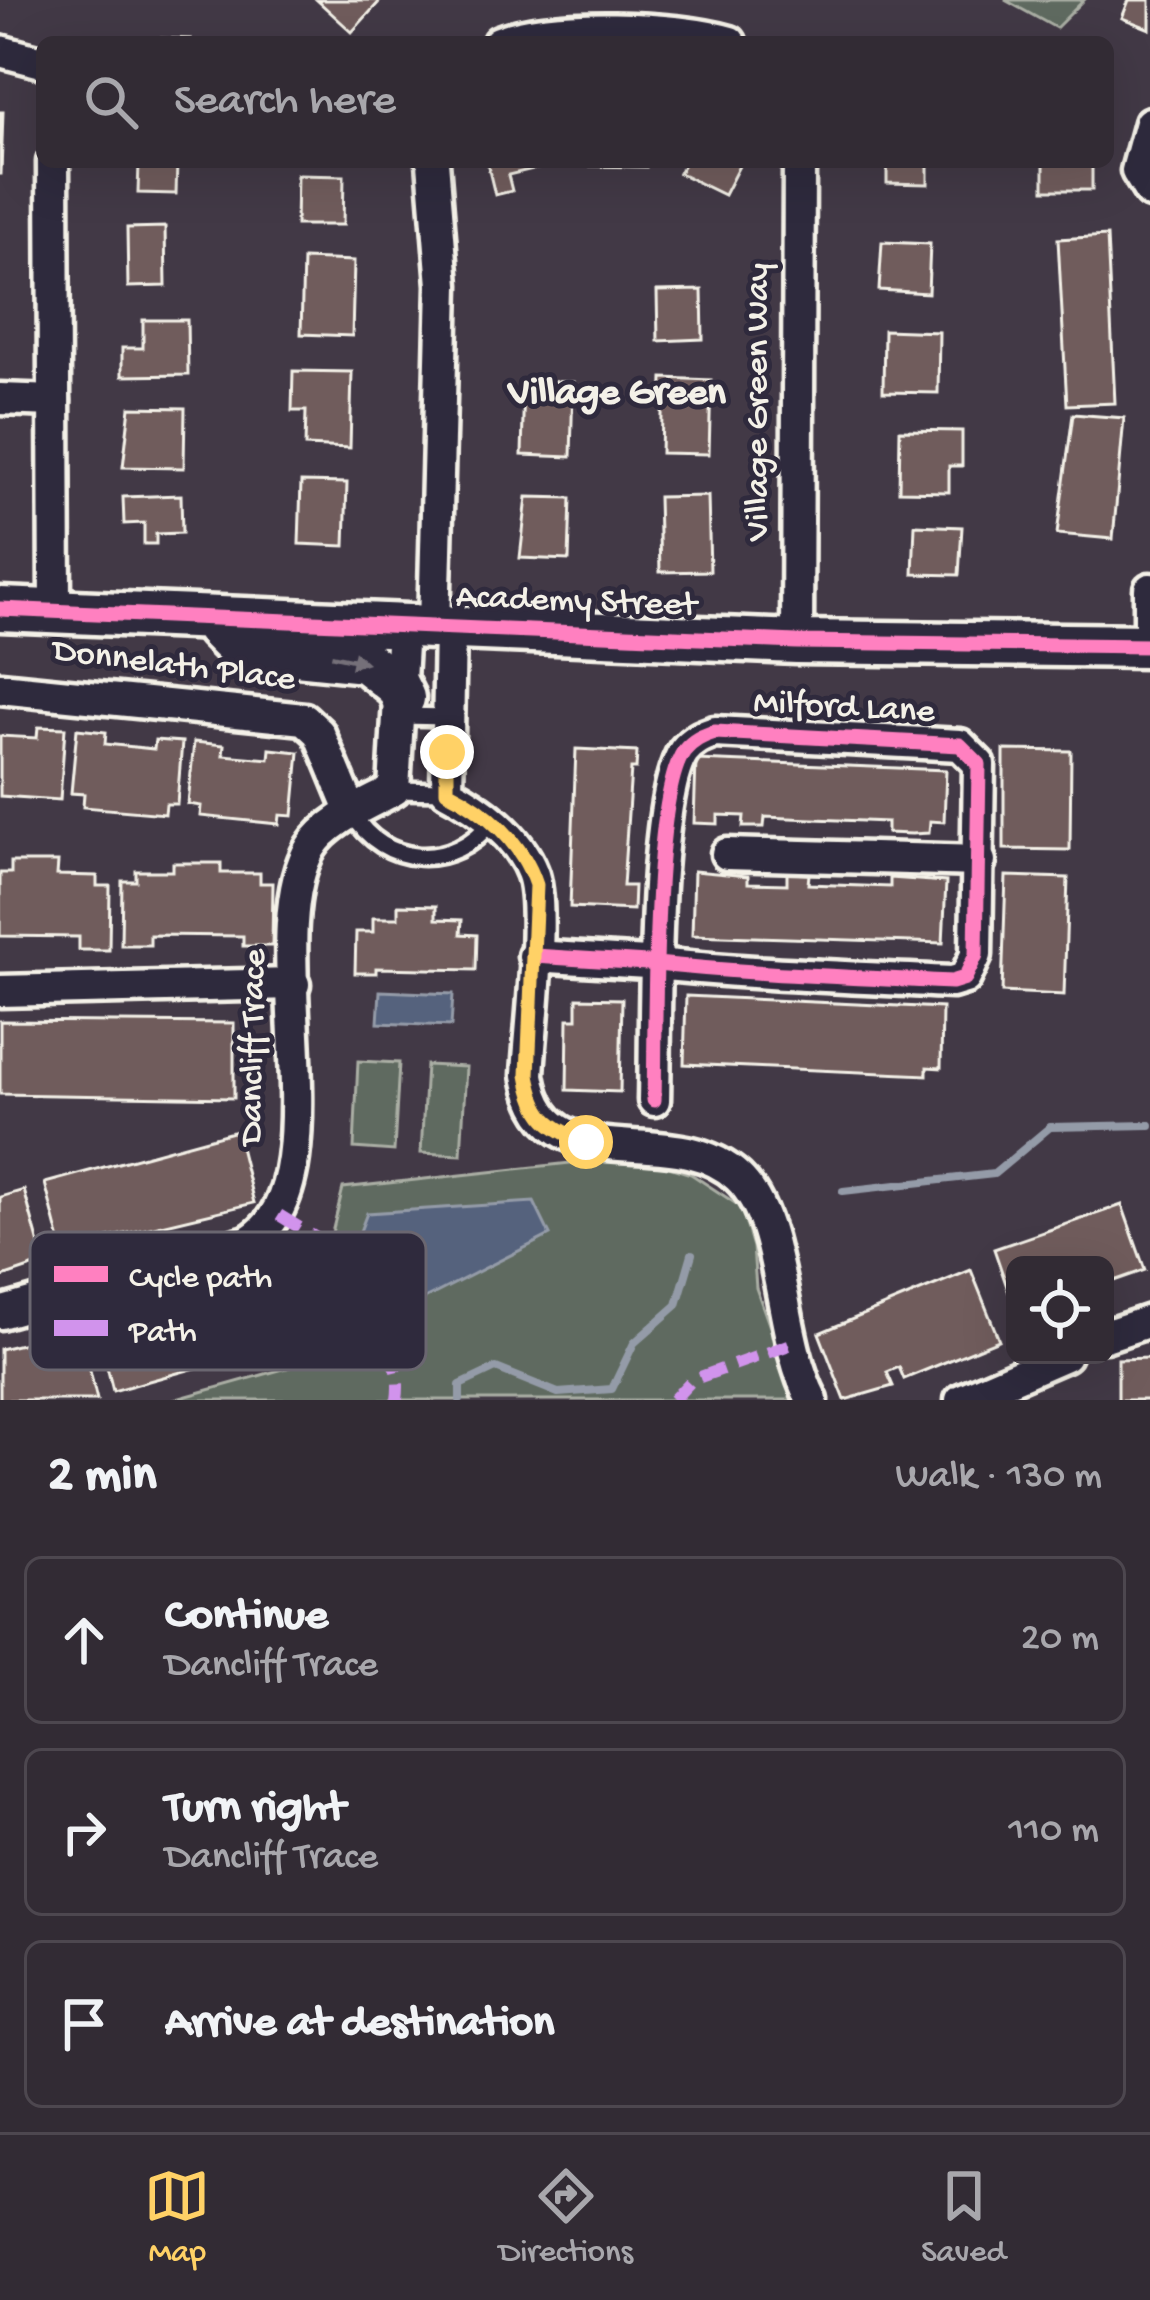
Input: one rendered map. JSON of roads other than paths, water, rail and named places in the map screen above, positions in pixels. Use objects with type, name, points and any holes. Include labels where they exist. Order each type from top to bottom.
[{"type":"street","points":[[525,36],[542,32],[705,36]]},
{"type":"street","points":[[0,51],[36,60]]},
{"type":"street","points":[[1150,123],[1137,171],[1150,192]]},
{"type":"street","points":[[53,168],[55,611]]},
{"type":"street","points":[[433,168],[443,285],[429,627],[448,718],[447,791],[477,806],[492,821],[531,868],[536,885],[528,1075],[532,1102],[549,1128],[586,1142],[691,1150],[736,1175],[755,1198],[771,1241],[786,1332],[812,1400]]},
{"type":"street","name":"Village Green Way","points":[[797,642],[799,168]]},
{"type":"street","points":[[0,398],[54,401]]},
{"type":"street","points":[[1150,589],[1150,644]]},
{"type":"street","name":"Academy Street","points":[[0,609],[797,642],[1150,644]]},
{"type":"street","points":[[207,619],[237,648],[364,661],[397,686],[402,707]]},
{"type":"street","points":[[394,790],[402,707],[429,627]]},
{"type":"street","name":"Donnelath Place","points":[[0,688],[304,719],[319,734],[352,814]]},
{"type":"street","name":"Milford Lane","points":[[534,956],[658,964],[952,982],[973,965],[983,784],[979,764],[960,745],[715,732],[685,751],[665,802],[658,964],[654,1100]]},
{"type":"street","name":"Dancliff Trace","points":[[266,1232],[288,1190],[294,1158],[294,984],[302,866],[314,843],[394,790]]},
{"type":"street","points":[[727,854],[980,861]]},
{"type":"street","points":[[0,991],[294,984]]},
{"type":"street","name":"Dancliff Trace","points":[[0,1313],[30,1304]]},
{"type":"street","points":[[1114,1333],[1150,1322]]},
{"type":"street","points":[[961,1400],[1044,1364]]},
{"type":"lane","points":[[402,707],[448,718]]},
{"type":"lane","points":[[394,790],[447,791]]},
{"type":"lane","points":[[352,814],[365,836],[384,850],[412,856],[452,853],[477,841],[492,821]]},
{"type":"water","points":[[380,991],[453,994],[451,1026],[378,1023]]},
{"type":"water","points":[[534,1202],[550,1235],[426,1298],[426,1232],[360,1232],[367,1213]]},
{"type":"waterway","points":[[843,1191],[994,1174],[1050,1127],[1150,1125]]},
{"type":"waterway","points":[[460,1400],[460,1385],[496,1368],[558,1393],[612,1389],[634,1343],[677,1305],[692,1254]]},
{"type":"district","name":"Village Green","points":[[617,395]]}]
